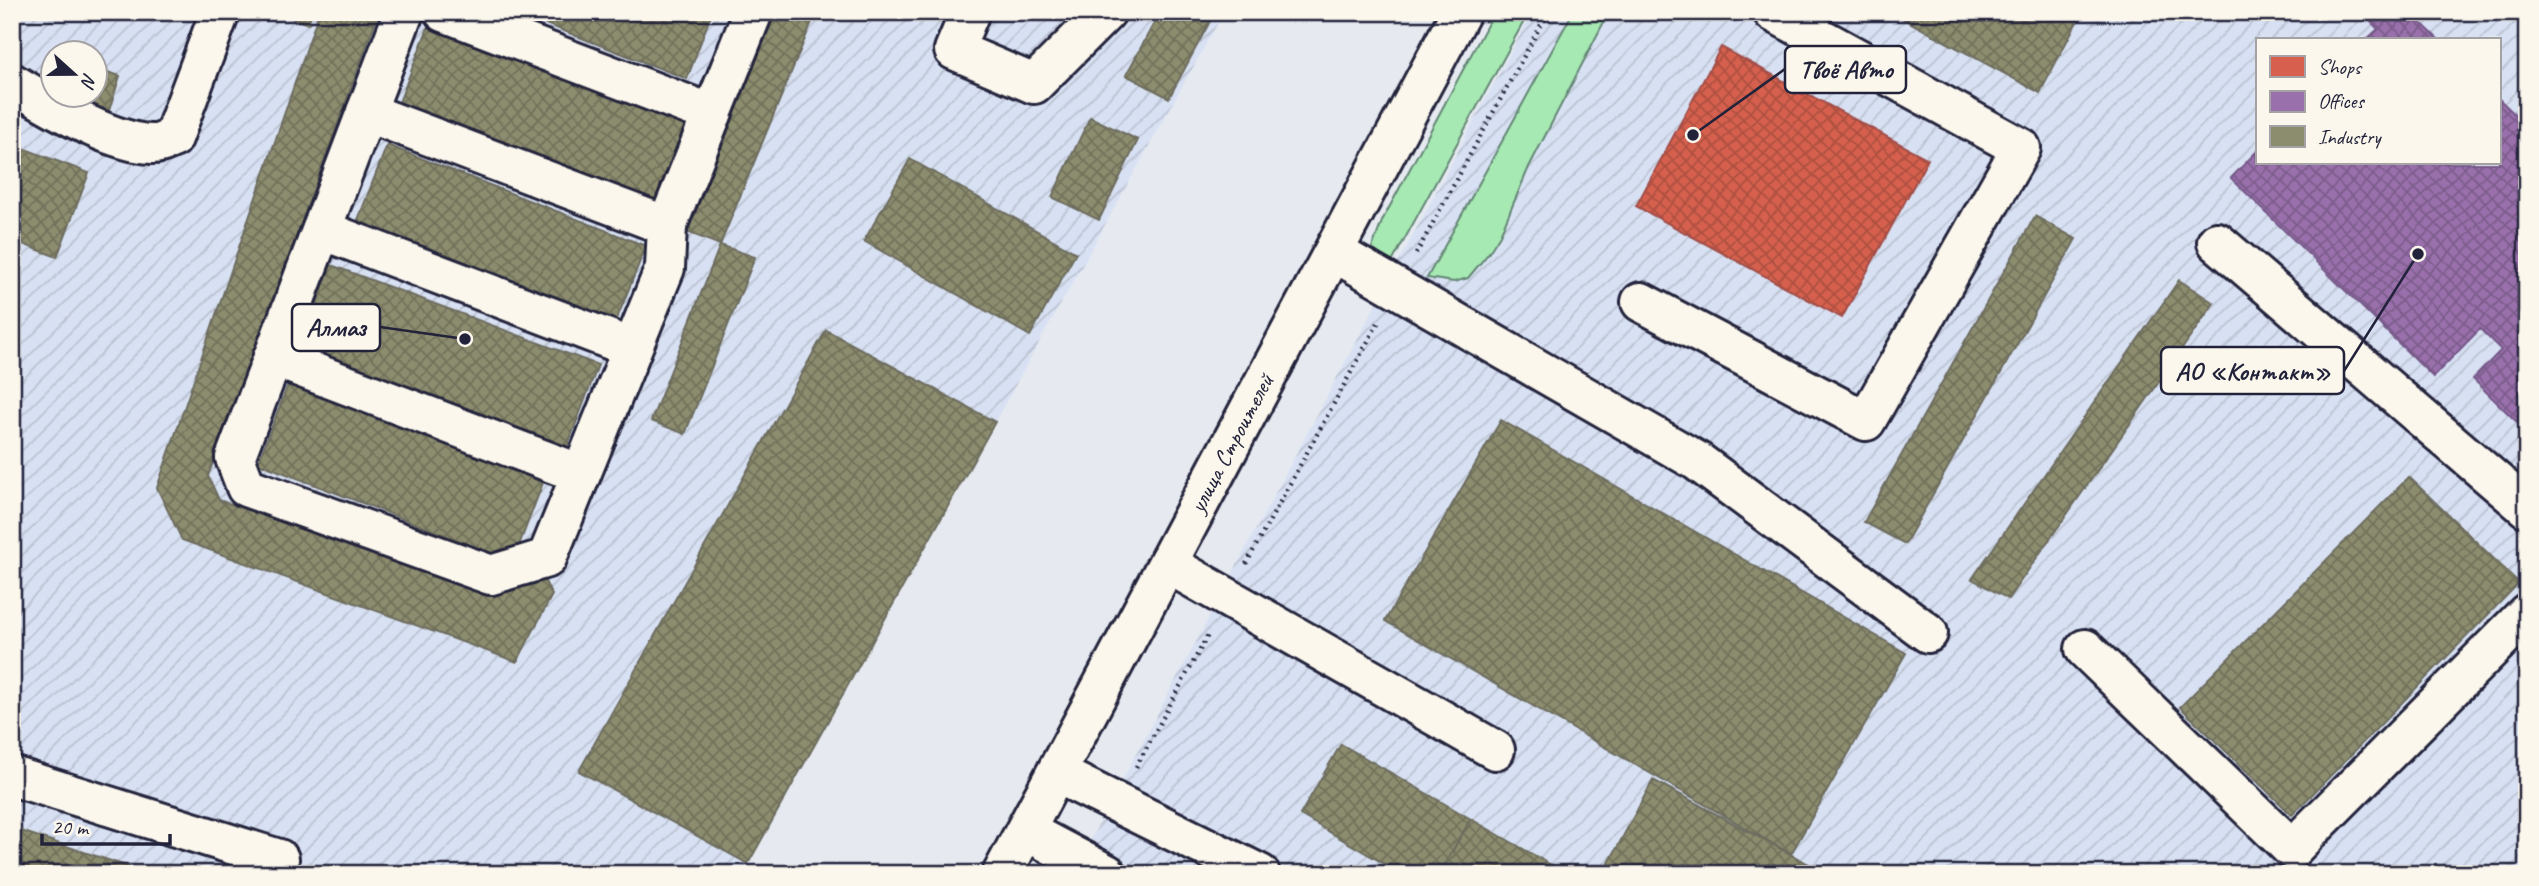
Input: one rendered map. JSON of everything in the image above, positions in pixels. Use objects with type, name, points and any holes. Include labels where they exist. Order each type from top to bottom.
[{"type":"street","points":[[12,82],[58,110],[112,134],[153,145],[173,138],[220,12]]},
{"type":"street","points":[[404,12],[234,458],[246,487],[491,575],[547,558],[665,268],[667,226],[753,12]]},
{"type":"street","points":[[444,12],[712,114]]},
{"type":"street","points":[[970,12],[954,50],[1034,84],[1105,12]]},
{"type":"street","name":"улица Строителей","points":[[1002,874],[1058,774],[1461,12]]},
{"type":"street","points":[[1641,302],[1866,421],[2021,148],[1773,12]]},
{"type":"street","points":[[366,112],[667,226]]},
{"type":"street","points":[[322,230],[632,348]]},
{"type":"street","points":[[2217,242],[2527,508]]},
{"type":"street","points":[[1334,253],[1697,461],[1928,633]]},
{"type":"street","points":[[273,357],[580,474]]},
{"type":"street","points":[[1168,564],[1495,750]]},
{"type":"street","points":[[2085,649],[2291,849],[2527,613]]},
{"type":"street","points":[[1058,774],[1260,874]]},
{"type":"street","points":[[12,776],[279,859]]},
{"type":"street","points":[[1026,831],[1107,874]]},
{"type":"path","points":[[1116,803],[1548,12]]},
{"type":"shaded area","points":[[12,12],[1224,12],[742,874],[12,874]]},
{"type":"shaded area","points":[[1532,12],[2527,12],[2527,874],[1072,874]]},
{"type":"green space","points":[[1494,12],[1529,12],[1391,264],[1372,248],[1383,219]]},
{"type":"green space","points":[[1573,12],[1609,12],[1529,167],[1500,235],[1468,278],[1454,282],[1427,278]]},
{"type":"building: Shops","points":[[1721,47],[1928,159],[1842,318],[1636,206]]},
{"type":"building: Offices","points":[[2361,12],[2410,12],[2437,38],[2368,38],[2378,29]]},
{"type":"building: Offices","points":[[2500,100],[2527,126],[2527,432],[2473,379],[2501,350],[2480,329],[2433,377],[2231,178],[2256,152],[2256,164],[2500,164]]},
{"type":"building: Industry","points":[[275,12],[312,12],[308,24]]},
{"type":"building: Industry","points":[[319,12],[379,12],[208,476],[219,500],[488,596],[540,572],[552,595],[517,662],[182,540],[157,488]]},
{"type":"building: Industry","points":[[515,12],[712,12],[687,79]]},
{"type":"building: Industry","points":[[776,12],[816,12],[720,245],[687,232]]},
{"type":"building: Industry","points":[[1160,12],[1215,12],[1169,98],[1126,75]]},
{"type":"building: Industry","points":[[1891,12],[2082,12],[2040,93]]},
{"type":"building: Industry","points":[[429,25],[691,126],[660,206],[398,105]]},
{"type":"building: Industry","points":[[108,72],[120,76],[107,117],[89,111],[90,108],[108,108]]},
{"type":"building: Industry","points":[[1090,117],[1138,140],[1099,220],[1052,197]]},
{"type":"building: Industry","points":[[12,144],[89,173],[57,257],[12,240]]},
{"type":"building: Industry","points":[[387,145],[646,246],[614,326],[356,225]]},
{"type":"building: Industry","points":[[910,159],[1076,253],[1030,336],[864,241]]},
{"type":"building: Industry","points":[[2035,216],[2076,239],[1905,544],[1864,522]]},
{"type":"building: Industry","points":[[720,245],[755,257],[685,434],[651,421]]},
{"type":"building: Industry","points":[[331,265],[598,365],[567,447],[301,347]]},
{"type":"building: Industry","points":[[2179,280],[2214,303],[2008,599],[1972,579]]},
{"type":"building: Industry","points":[[826,330],[995,422],[748,864],[579,771]]},
{"type":"building: Industry","points":[[289,382],[544,480],[513,561],[258,463]]},
{"type":"building: Industry","points":[[1501,420],[1906,653],[1791,854],[1385,621]]},
{"type":"building: Industry","points":[[2409,477],[2519,583],[2292,815],[2180,707]]},
{"type":"building: Industry","points":[[1341,744],[1471,819],[1439,874],[1402,874],[1300,815]]},
{"type":"building: Industry","points":[[1653,780],[1816,868],[1813,874],[1603,874]]},
{"type":"building: Industry","points":[[1471,819],[1567,874],[1439,874]]},
{"type":"building: Industry","points":[[12,828],[150,874],[12,874]]},
{"type":"place","name":"Твоё Авто","points":[[1693,135]]},
{"type":"place","name":"АО «Контакт»","points":[[2418,254]]},
{"type":"place","name":"Алмаз","points":[[465,339]]}]
